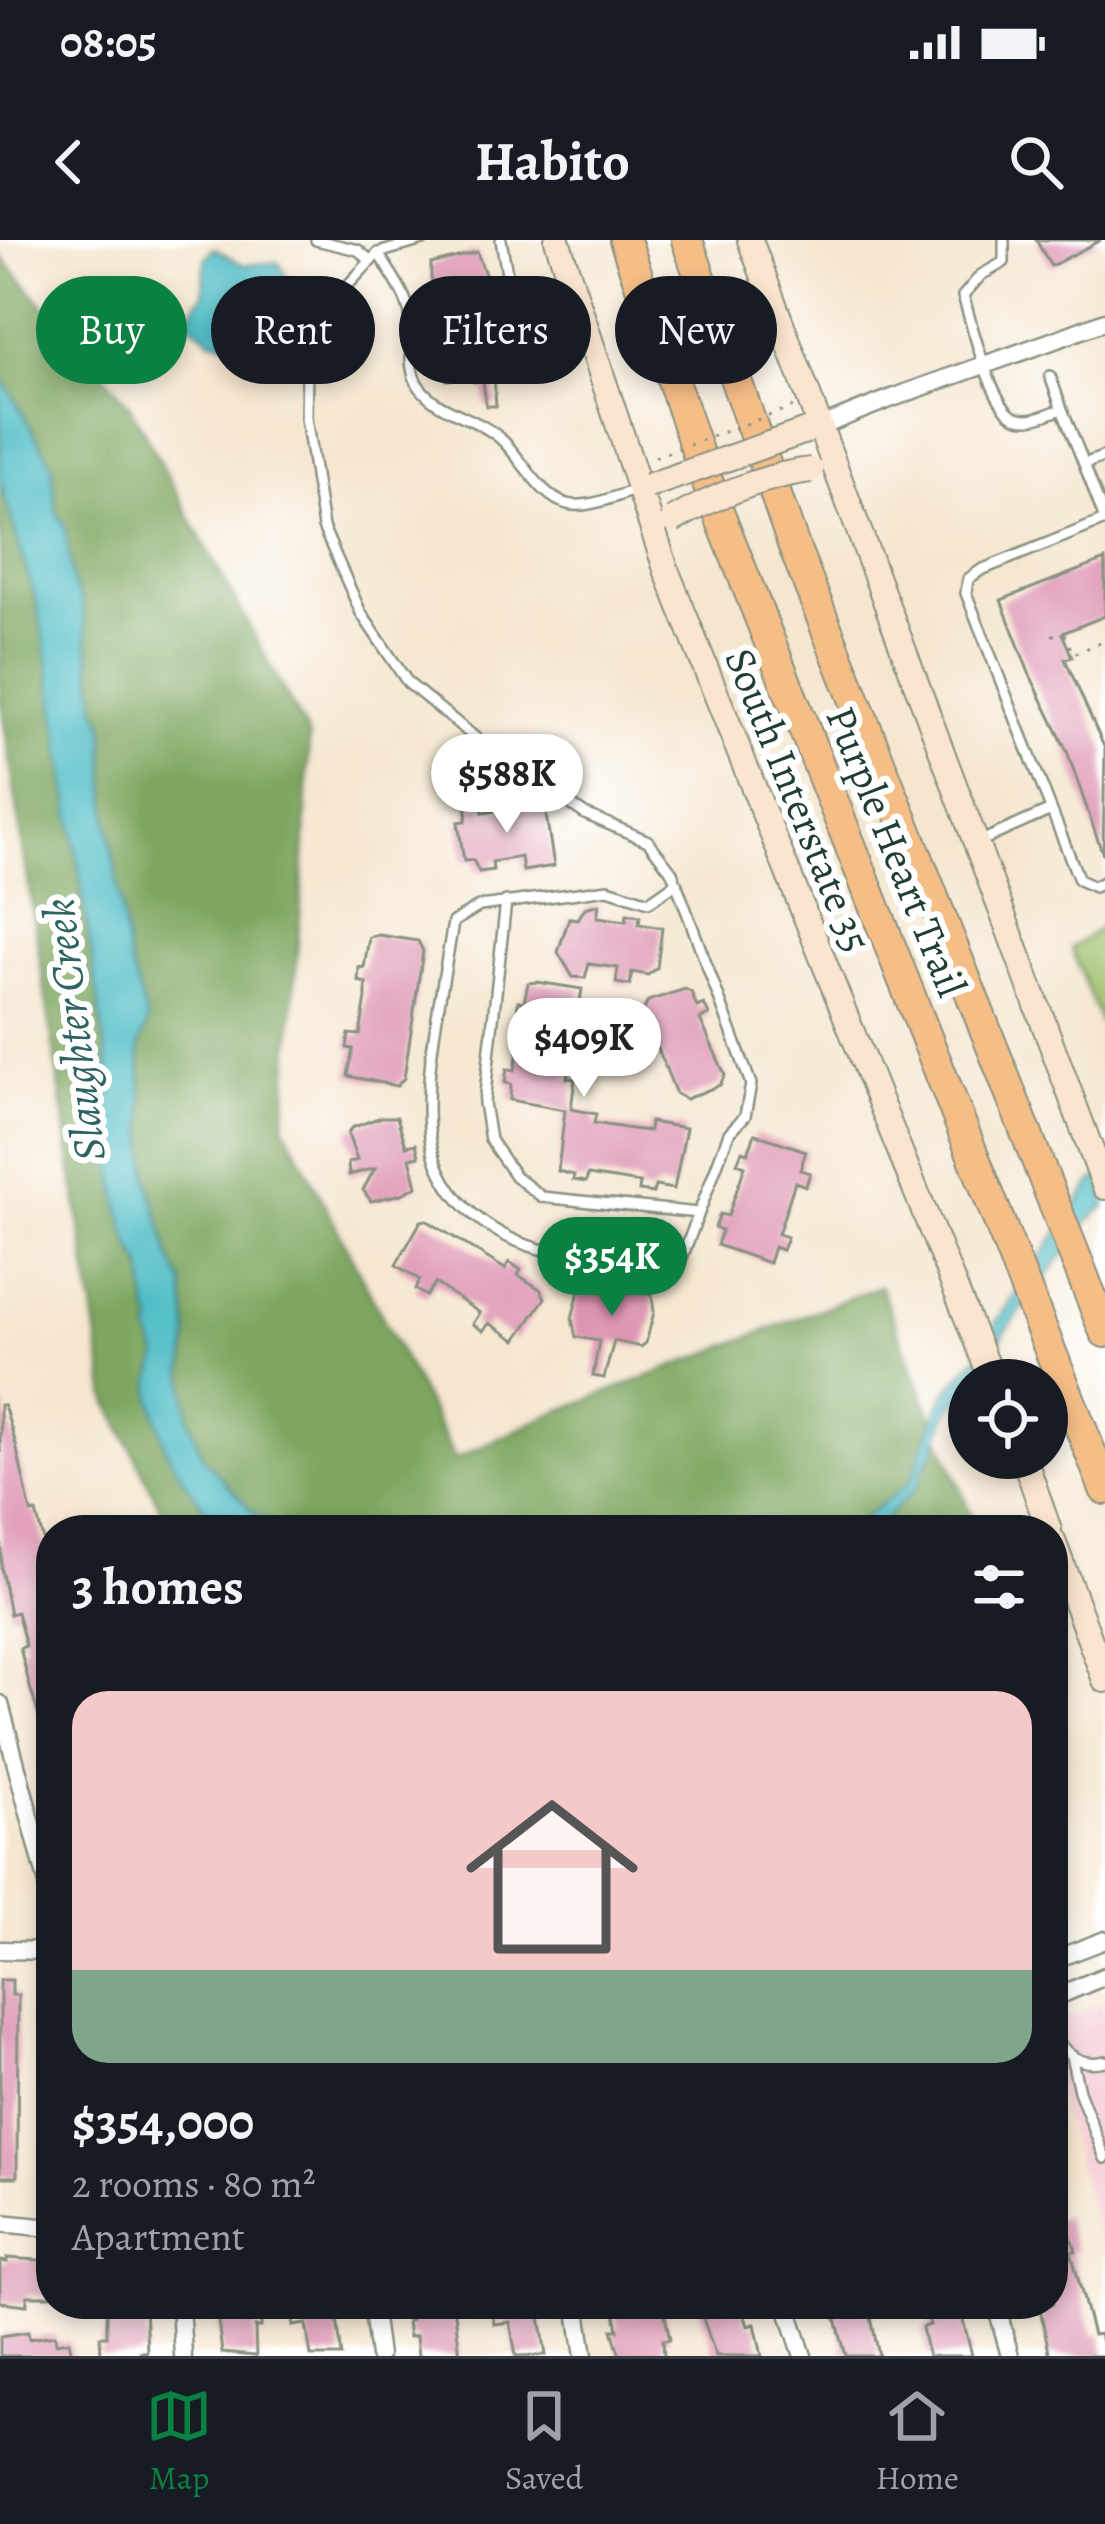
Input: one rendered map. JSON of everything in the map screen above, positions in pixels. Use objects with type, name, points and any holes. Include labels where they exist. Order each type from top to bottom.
[{"type":"highway","points":[[612,240],[628,276]]},
{"type":"highway","name":"Purple Heart Trail","points":[[625,240],[637,276]]},
{"type":"highway","name":"Purple Heart Trail","points":[[687,240],[793,544],[1105,1332]]},
{"type":"highway","name":"Purple Heart Trail","points":[[674,384],[714,501],[1105,1489]]},
{"type":"main road","name":"South Interstate 35","points":[[556,240],[644,487],[667,572],[983,1359]]},
{"type":"main road","points":[[750,240],[814,428],[851,508],[1105,1187]]},
{"type":"main road","points":[[644,487],[814,428]]},
{"type":"main road","points":[[667,572],[662,536],[673,520],[792,472],[811,470],[826,478],[851,508]]},
{"type":"main road","points":[[1031,1479],[1044,1515]]},
{"type":"main road","points":[[1068,1580],[1105,1680]]},
{"type":"street","points":[[814,428],[1105,321]]},
{"type":"street","points":[[0,1704],[36,1840]]},
{"type":"street","points":[[1068,1954],[1105,1940]]},
{"type":"street","points":[[0,1951],[36,1951]]},
{"type":"street","points":[[1068,1992],[1105,1976]]},
{"type":"street","points":[[0,2224],[36,2227]]},
{"type":"street","points":[[181,2319],[183,2356]]},
{"type":"street","points":[[374,2319],[379,2356]]},
{"type":"street","points":[[578,2319],[584,2356]]},
{"type":"street","points":[[791,2319],[803,2356]]},
{"type":"street","points":[[1000,2319],[1010,2356]]},
{"type":"lane","points":[[316,240],[375,257],[405,296],[412,323],[409,352],[415,380],[431,401],[467,415],[500,438],[547,490],[567,504],[580,505],[644,487]]},
{"type":"lane","points":[[423,240],[375,257],[321,324],[307,374],[307,418],[322,527],[361,613],[408,682],[483,744],[585,814],[648,841],[676,883],[751,1084],[746,1116],[729,1132],[682,1258],[661,1268],[534,1250],[493,1232],[457,1198],[433,1153],[428,1102],[453,922],[480,906],[608,889],[649,902],[676,883]]},
{"type":"lane","points":[[501,240],[507,276]]},
{"type":"lane","points":[[1004,240],[1004,262],[981,275],[963,296],[986,366],[1010,415],[1033,419],[1062,409]]},
{"type":"lane","points":[[1050,376],[1105,520],[980,570],[968,579],[967,592],[1079,880],[1094,887],[1105,881]]},
{"type":"lane","points":[[1084,464],[1105,456]]},
{"type":"lane","points":[[976,843],[1052,810]]},
{"type":"lane","points":[[506,901],[484,1102],[490,1140],[515,1175],[542,1197],[698,1213]]},
{"type":"lane","points":[[1068,2052],[1084,2064],[1105,2061]]},
{"type":"lane","points":[[1071,2056],[1078,2092],[1105,2158]]},
{"type":"path","points":[[655,457],[793,407]]},
{"type":"path","points":[[1052,635],[1065,634],[1072,654],[1105,641]]},
{"type":"shaded area","points":[[1105,2002],[1105,2255],[1068,2133],[1068,2017]]},
{"type":"green space","points":[[0,255],[36,297],[36,384],[112,384],[128,403],[309,737],[284,1125],[455,1459],[547,1416],[880,1286],[948,1458],[948,1479],[956,1479],[971,1515],[164,1515],[107,1399],[0,696]]},
{"type":"green space","points":[[1105,925],[1105,1034],[1071,948]]},
{"type":"water","points":[[214,248],[244,265],[278,262],[286,276],[211,276],[211,339],[187,321],[203,294],[205,259]]},
{"type":"water","points":[[0,374],[52,464],[56,510],[65,526],[97,708],[104,722],[108,819],[129,960],[148,1022],[139,1046],[148,1177],[170,1258],[183,1282],[189,1336],[184,1370],[189,1419],[202,1456],[257,1515],[215,1515],[205,1509],[166,1450],[152,1399],[158,1358],[149,1329],[153,1322],[143,1267],[121,1213],[110,1152],[114,1133],[106,1100],[112,1094],[47,654],[0,481]]},
{"type":"water","points":[[1105,1173],[1105,1206],[1089,1220],[1005,1332],[991,1359],[975,1359],[993,1338],[996,1322],[1093,1181]]},
{"type":"water","points":[[948,1390],[948,1414],[919,1485],[888,1515],[867,1515],[910,1482]]},
{"type":"building","points":[[1036,240],[1101,240],[1051,266]]},
{"type":"building","points":[[477,252],[486,276],[431,276],[431,264]]},
{"type":"building","points":[[483,384],[494,384],[496,406],[486,406]]},
{"type":"building","points":[[1105,560],[1105,616],[1062,633],[1072,657],[1065,659],[1105,749],[1103,855],[1067,751],[1001,600]]},
{"type":"building","points":[[525,798],[526,805],[545,808],[554,866],[523,871],[521,857],[492,862],[493,870],[479,872],[473,860],[464,861],[458,822],[466,821],[467,807],[482,805],[483,813],[511,808],[510,800]]},
{"type":"building","points":[[599,904],[597,917],[626,921],[627,914],[640,916],[639,924],[662,928],[657,968],[648,975],[632,972],[630,985],[616,983],[618,968],[589,964],[585,978],[573,977],[558,952],[569,918],[578,919],[585,908]]},
{"type":"building","points":[[369,937],[418,941],[423,951],[404,1078],[397,1086],[348,1076],[353,1049],[347,1048],[349,1034],[360,1035],[366,998],[366,983],[358,981],[359,967],[364,968]]},
{"type":"building","points":[[528,983],[582,989],[567,1078],[575,1079],[571,1109],[596,1114],[594,1123],[649,1131],[650,1122],[686,1128],[674,1189],[655,1186],[653,1193],[639,1191],[640,1183],[588,1175],[586,1182],[573,1180],[574,1175],[558,1171],[565,1110],[510,1100],[511,1084],[505,1083],[507,1069],[515,1070],[523,1016],[517,1015],[518,1001],[524,1002]]},
{"type":"building","points":[[685,989],[697,1007],[704,1004],[709,1015],[700,1019],[725,1075],[720,1085],[686,1099],[676,1094],[643,1011],[648,1001]]},
{"type":"building","points":[[381,1117],[397,1117],[406,1146],[416,1144],[419,1156],[410,1158],[417,1186],[371,1201],[363,1190],[375,1168],[349,1175],[348,1163],[357,1160],[348,1134],[351,1128]]},
{"type":"building","points":[[755,1134],[806,1151],[800,1170],[810,1173],[806,1186],[795,1182],[778,1234],[787,1237],[782,1250],[774,1247],[769,1263],[717,1245],[722,1230],[715,1228],[720,1214],[728,1216],[745,1166],[737,1163],[742,1151],[748,1153]]},
{"type":"building","points":[[421,1221],[505,1269],[509,1262],[521,1270],[518,1275],[540,1289],[545,1298],[516,1340],[489,1323],[483,1331],[473,1324],[480,1313],[435,1283],[426,1296],[415,1289],[420,1280],[396,1265]]},
{"type":"building","points":[[609,1279],[622,1281],[621,1289],[652,1295],[654,1312],[641,1347],[614,1341],[604,1378],[593,1376],[599,1341],[576,1337],[572,1318],[581,1284],[608,1287]]},
{"type":"building","points":[[0,1405],[4,1405],[31,1513],[37,1515],[36,1706],[20,1648],[26,1646],[17,1612],[10,1614],[1,1568]]},
{"type":"building","points":[[0,1980],[12,1980],[12,1995],[18,1995],[17,2177],[0,2177]]},
{"type":"building","points":[[1068,2228],[1093,2335],[1100,2334],[1105,2356],[1050,2356],[1042,2319],[1068,2319]]},
{"type":"building","points":[[7,2258],[36,2260],[36,2296],[27,2296],[27,2305],[0,2302],[0,2261],[7,2262]]},
{"type":"building","points":[[107,2319],[146,2319],[147,2352],[101,2356],[100,2336],[107,2336]]},
{"type":"building","points":[[218,2319],[261,2319],[261,2327],[255,2327],[256,2356],[222,2353]]},
{"type":"building","points":[[292,2319],[337,2319],[342,2356],[311,2356],[306,2324],[293,2326]]},
{"type":"building","points":[[456,2319],[460,2356],[418,2356],[416,2336],[409,2337],[407,2321]]},
{"type":"building","points":[[493,2319],[540,2319],[546,2355],[516,2356],[510,2322],[494,2324]]},
{"type":"building","points":[[616,2319],[666,2319],[670,2339],[663,2340],[664,2356],[620,2356],[612,2330],[618,2330]]},
{"type":"building","points":[[703,2319],[746,2319],[748,2326],[755,2324],[762,2356],[716,2356]]},
{"type":"building","points":[[836,2319],[871,2319],[879,2356],[846,2356]]},
{"type":"building","points":[[929,2319],[963,2319],[972,2356],[928,2356],[922,2327],[930,2325]]},
{"type":"building","points":[[28,2332],[29,2339],[55,2335],[56,2343],[69,2341],[72,2356],[0,2356],[0,2336]]},
{"type":"water label","name":"Slaughter Creek","points":[[73,1030]]}]
